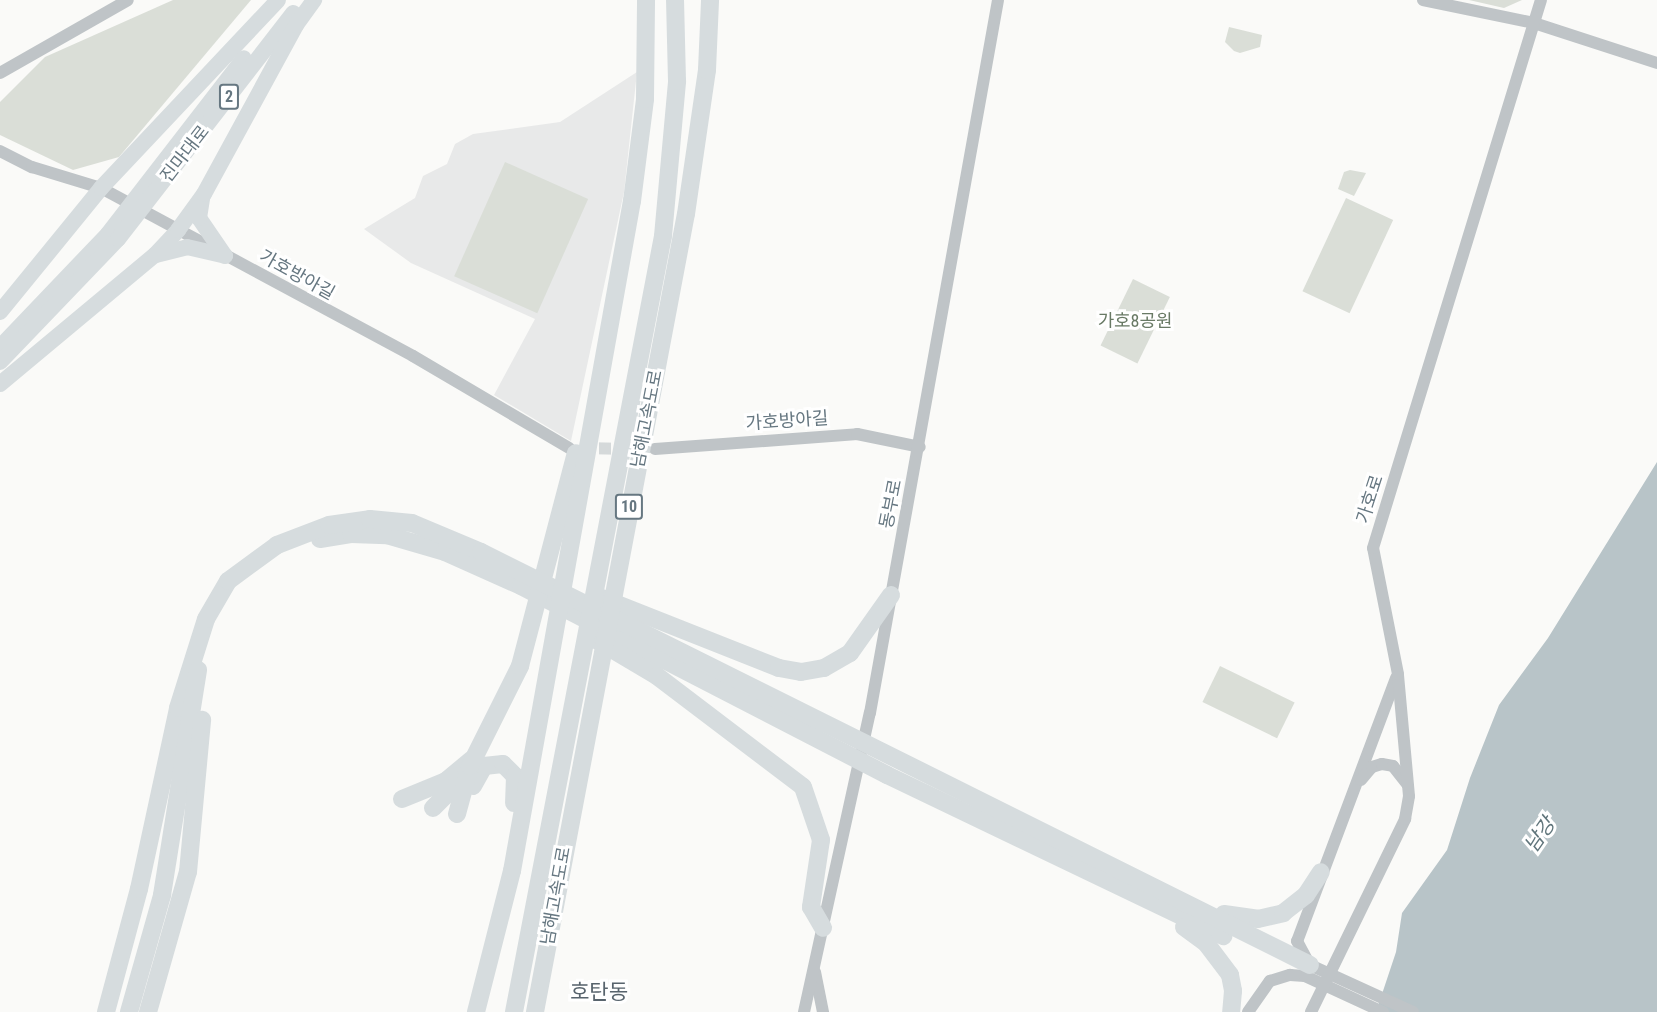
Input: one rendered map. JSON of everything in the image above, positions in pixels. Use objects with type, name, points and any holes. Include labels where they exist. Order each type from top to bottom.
[{"type":"highway","points":[[0,312],[100,188],[278,0]]},
{"type":"highway","name":"진마대로","points":[[148,191],[289,0]]},
{"type":"highway","name":"진마대로","points":[[148,191],[303,0]]},
{"type":"highway","points":[[0,384],[155,255],[178,230],[204,194],[296,25],[314,0]]},
{"type":"highway","points":[[476,1012],[502,918],[632,201],[645,99],[646,0]]},
{"type":"highway","name":"남해고속도로","points":[[514,1012],[663,236],[677,81],[675,0]]},
{"type":"highway","name":"남해고속도로","points":[[535,1012],[686,214],[707,70],[710,0]]},
{"type":"highway","name":"2","points":[[0,362],[113,236],[148,191]]},
{"type":"highway","points":[[204,194],[199,218],[225,256]]},
{"type":"highway","name":"2","points":[[0,347],[113,236]]},
{"type":"highway","points":[[155,255],[187,248],[225,256]]},
{"type":"highway","points":[[433,808],[467,774],[520,666],[605,347]]},
{"type":"highway","points":[[106,1012],[193,655],[206,619],[228,581],[292,536],[350,521],[412,523],[477,559],[889,767],[1134,896],[1190,930],[1219,957],[1233,992],[1231,1012]]},
{"type":"highway","points":[[129,1012],[162,895],[200,662],[227,601],[258,569],[295,546],[332,536],[387,535],[477,559]]},
{"type":"highway","points":[[522,580],[627,633],[779,668],[809,671],[831,665],[850,653],[891,595]]},
{"type":"highway","points":[[627,633],[665,682],[803,787],[821,840],[811,906],[823,928]]},
{"type":"highway","points":[[148,1012],[188,872],[204,693],[200,662]]},
{"type":"highway","points":[[412,798],[446,781],[478,752]]},
{"type":"highway","points":[[467,774],[462,815],[481,770],[495,764],[508,767],[515,776],[516,791],[502,871],[502,918]]},
{"type":"highway","points":[[889,767],[1238,919],[1258,919],[1295,906],[1321,872]]},
{"type":"highway","points":[[1140,878],[1308,970]]},
{"type":"highway","points":[[1134,896],[1308,970]]},
{"type":"street","points":[[0,73],[128,0]]},
{"type":"street","points":[[1423,0],[1534,22],[1657,63]]},
{"type":"street","name":"가호로","points":[[1313,1010],[1397,842],[1405,819],[1409,787],[1398,674],[1373,548],[1541,0]]},
{"type":"street","name":"동부로","points":[[804,1012],[870,713],[999,2]]},
{"type":"street","name":"가호방아길","points":[[0,151],[32,167],[100,188],[413,356],[569,448]]},
{"type":"street","name":"가호방아길","points":[[655,449],[857,434],[920,447]]},
{"type":"street","points":[[1383,1012],[1308,970],[1297,941],[1321,872],[1398,674]]},
{"type":"street","points":[[1346,808],[1365,773],[1382,764],[1402,773],[1409,787]]},
{"type":"street","points":[[814,967],[823,1012]]},
{"type":"street","points":[[1248,1012],[1270,981],[1308,970],[1413,1012]]},
{"type":"shaded area","points":[[637,72],[624,192],[571,441],[494,395],[535,319],[411,263],[364,229],[415,198],[423,176],[447,164],[455,144],[473,134],[560,122]]},
{"type":"green space","points":[[173,0],[251,0],[119,157],[73,170],[0,135],[0,102],[45,57]]},
{"type":"green space","points":[[1469,0],[1522,0],[1504,8]]},
{"type":"green space","points":[[1229,27],[1262,35],[1260,47],[1240,53],[1234,51],[1225,42]]},
{"type":"green space","points":[[505,162],[588,199],[537,313],[454,276]]},
{"type":"green space","points":[[1350,170],[1366,173],[1354,196],[1338,189],[1344,172]]},
{"type":"green space","points":[[1346,198],[1393,220],[1350,313],[1302,291]]},
{"type":"green space","name":"가호8공원","points":[[1133,279],[1170,297],[1137,363],[1101,346]]},
{"type":"green space","points":[[1220,666],[1295,702],[1277,738],[1202,702]]},
{"type":"water","name":"남강","points":[[1657,462],[1657,1012],[1376,1012],[1396,952],[1402,913],[1447,850],[1470,778],[1499,705],[1548,638]]},
{"type":"tunnel","points":[[581,448],[630,449]]},
{"type":"district","name":"호탄동","points":[[599,992]]}]
